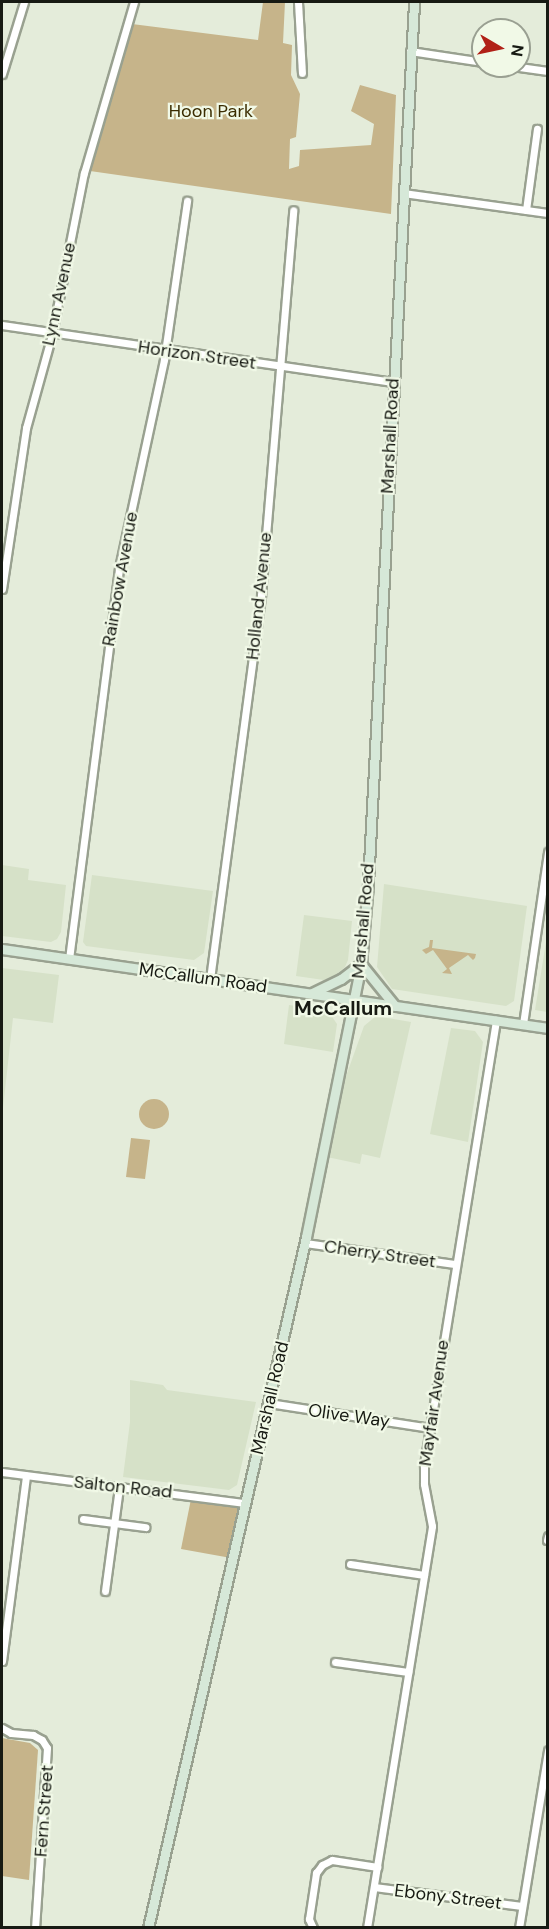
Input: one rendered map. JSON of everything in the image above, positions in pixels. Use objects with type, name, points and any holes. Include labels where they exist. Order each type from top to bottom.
[{"type":"main road","name":"Marshall Road","points":[[148,1928],[269,1403],[361,964],[368,884],[414,2]]},
{"type":"main road","name":"McCallum Road","points":[[2,949],[548,1028]]},
{"type":"main road","points":[[312,993],[341,979],[361,964],[395,1006]]},
{"type":"street","points":[[2,74],[24,2]]},
{"type":"street","name":"Lynn Avenue","points":[[2,589],[22,448],[52,334],[84,174],[134,2]]},
{"type":"street","points":[[298,2],[302,73]]},
{"type":"street","points":[[410,51],[471,60]]},
{"type":"street","points":[[531,69],[548,71]]},
{"type":"street","points":[[526,210],[537,129]]},
{"type":"street","points":[[404,193],[548,213]]},
{"type":"street","name":"Rainbow Avenue","points":[[69,959],[120,568],[166,350],[187,201]]},
{"type":"street","name":"Holland Avenue","points":[[210,980],[261,595],[293,210]]},
{"type":"street","name":"Horizon Street","points":[[2,325],[393,382]]},
{"type":"street","points":[[523,1024],[548,852]]},
{"type":"street","name":"Mayfair Avenue","points":[[367,1928],[432,1526],[423,1474],[496,1020]]},
{"type":"street","name":"Cherry Street","points":[[304,1243],[455,1264]]},
{"type":"street","name":"Olive Way","points":[[269,1403],[430,1428]]},
{"type":"street","name":"Salton Road","points":[[2,1472],[245,1503]]},
{"type":"street","points":[[2,1661],[26,1476]]},
{"type":"street","points":[[105,1591],[119,1487]]},
{"type":"street","points":[[82,1519],[145,1527]]},
{"type":"street","points":[[350,1564],[424,1575]]},
{"type":"street","points":[[335,1662],[408,1672]]},
{"type":"street","name":"Fern Street","points":[[2,1728],[11,1732],[33,1735],[42,1740],[47,1748],[35,1928]]},
{"type":"street","points":[[519,1928],[548,1750]]},
{"type":"street","points":[[313,1928],[309,1919],[316,1873],[322,1865],[332,1860],[377,1867]]},
{"type":"street","name":"Ebony Street","points":[[374,1887],[522,1906]]},
{"type":"shaded area","points":[[2,865],[29,869],[28,880],[66,885],[61,932],[57,939],[51,942],[2,936]]},
{"type":"shaded area","points":[[92,875],[213,891],[204,953],[194,960],[86,946],[83,942]]},
{"type":"shaded area","points":[[384,884],[527,906],[514,1001],[506,1006],[392,989],[377,967]]},
{"type":"shaded area","points":[[304,915],[352,921],[348,960],[345,967],[332,978],[324,980],[296,976]]},
{"type":"shaded area","points":[[548,936],[547,1012],[535,1010]]},
{"type":"shaded area","points":[[2,968],[59,975],[53,1023],[13,1018],[2,1117]]},
{"type":"shaded area","points":[[289,1005],[328,1011],[337,1024],[333,1052],[284,1044]]},
{"type":"shaded area","points":[[376,1016],[411,1022],[380,1158],[362,1154],[360,1164],[327,1157],[345,1079],[364,1026]]},
{"type":"shaded area","points":[[451,1028],[475,1031],[483,1042],[468,1142],[430,1134]]},
{"type":"shaded area","points":[[130,1380],[163,1385],[167,1390],[256,1402],[237,1485],[229,1490],[123,1477],[130,1422]]},
{"type":"green space","name":"Hoon Park","points":[[263,2],[285,2],[283,43],[292,45],[291,75],[300,94],[296,137],[290,139],[289,169],[299,166],[300,150],[371,145],[374,124],[351,111],[360,85],[396,95],[391,214],[90,171],[132,24],[258,40]]},
{"type":"green space","points":[[430,940],[433,940],[432,948],[476,954],[475,958],[473,960],[468,955],[449,968],[452,974],[442,973],[447,969],[433,950],[426,954],[422,950],[429,947]]},
{"type":"green space","points":[[154,1099],[160,1100],[168,1108],[168,1120],[160,1128],[154,1129],[148,1128],[140,1120],[139,1114],[140,1108],[148,1100]]},
{"type":"green space","points":[[131,1138],[150,1140],[145,1179],[126,1177]]},
{"type":"green space","points":[[191,1499],[243,1504],[231,1558],[181,1549]]},
{"type":"green space","points":[[2,1738],[30,1743],[38,1750],[29,1880],[2,1876]]},
{"type":"district","name":"McCallum","points":[[343,1008]]}]
